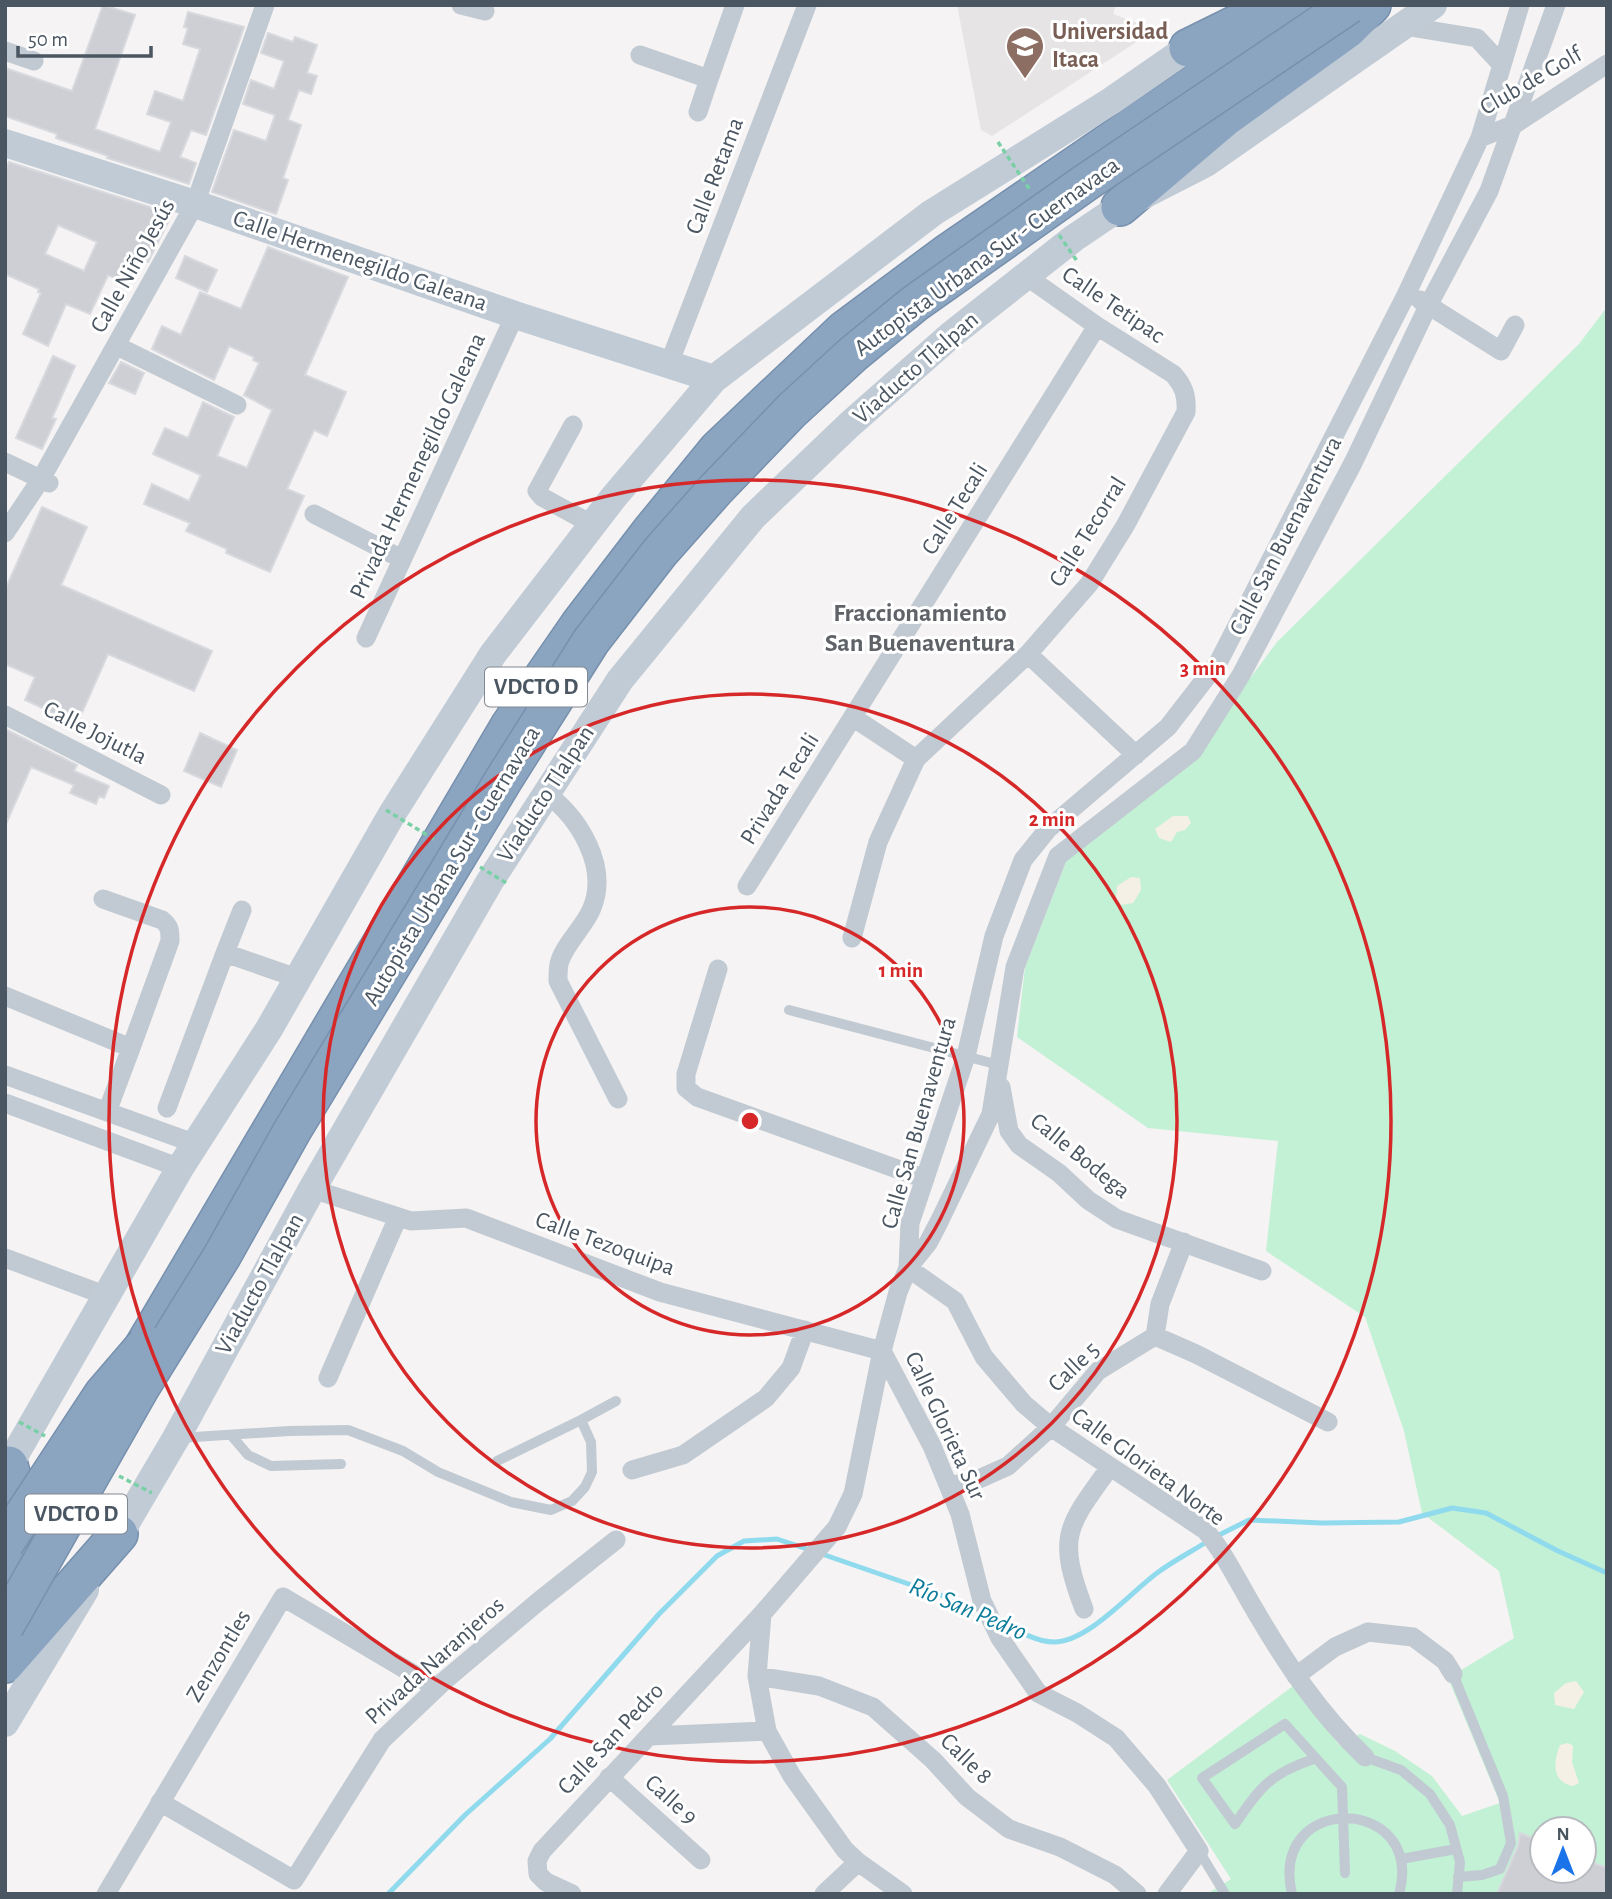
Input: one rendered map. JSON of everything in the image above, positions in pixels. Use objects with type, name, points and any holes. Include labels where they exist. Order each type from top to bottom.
[{"type":"highway","points":[[1188,48],[1275,5]]},
{"type":"highway","name":"Autopista Urbana Sur - Cuernavaca","points":[[5,1599],[494,768],[583,629],[648,543],[716,464],[847,333],[909,281],[1312,5]]},
{"type":"highway","name":"VDCTO D","points":[[5,1583],[510,725],[579,625],[701,469],[718,449],[844,330],[946,254],[1312,5]]},
{"type":"highway","name":"Autopista Urbana Sur - Cuernavaca","points":[[5,1626],[139,1390],[222,1256],[292,1131],[496,790],[591,641],[660,552],[792,410],[853,354],[914,304],[1085,183],[1349,5]]},
{"type":"highway","name":"Viaducto Tlalpan","points":[[5,1638],[65,1532],[539,737],[591,656],[637,592],[748,464],[797,414],[942,292],[1356,5]]},
{"type":"highway","points":[[1119,207],[1226,117],[1348,29],[1372,5]]},
{"type":"highway","points":[[5,1543],[103,1394],[170,1317]]},
{"type":"highway","points":[[5,1536],[16,1505],[15,1489],[7,1468]]},
{"type":"highway","points":[[5,1664],[119,1534]]},
{"type":"main road","points":[[7,1468],[180,1168],[270,1029],[392,814],[493,654],[593,526],[714,379],[932,213],[1111,101],[1246,5]]},
{"type":"main road","name":"Viaducto Tlalpan","points":[[5,1723],[176,1438],[312,1189],[489,881],[620,680],[753,517],[849,425],[941,344],[1074,238],[1119,207],[1206,163],[1433,5]]},
{"type":"main road","name":"Calle Hermenegildo Galeana","points":[[5,143],[195,204],[515,315],[714,379]]},
{"type":"street","name":"Calle Niño Jesús","points":[[5,533],[48,477],[195,204],[265,5]]},
{"type":"street","points":[[461,5],[485,11]]},
{"type":"street","points":[[698,112],[735,5]]},
{"type":"street","name":"Calle Retama","points":[[669,364],[807,5]]},
{"type":"street","name":"Calle San Buenaventura","points":[[908,1268],[909,1223],[966,1056],[994,936],[1023,860],[1048,829],[1168,727],[1219,662],[1406,295],[1480,138],[1520,5]]},
{"type":"street","name":"Calle San Buenaventura","points":[[812,1556],[837,1527],[853,1494],[882,1351],[898,1292],[908,1268],[928,1243],[991,1114],[1015,967],[1058,856],[1193,751],[1241,675],[1353,463],[1429,304],[1489,191],[1556,5]]},
{"type":"street","points":[[1404,26],[1477,38],[1502,65]]},
{"type":"street","points":[[5,51],[34,61]]},
{"type":"street","points":[[640,55],[709,79]]},
{"type":"street","name":"Club de Golf","points":[[1480,138],[1515,124],[1607,64]]},
{"type":"street","name":"Calle Tetipac","points":[[1026,276],[1097,326],[1173,374]]},
{"type":"street","points":[[1406,295],[1429,304],[1501,351],[1514,325]]},
{"type":"street","name":"Privada Hermenegildo Galeana","points":[[366,638],[515,315]]},
{"type":"street","name":"Calle Tecali","points":[[854,718],[1097,326]]},
{"type":"street","points":[[117,346],[237,405]]},
{"type":"street","name":"Calle Tecorral","points":[[916,759],[1028,654],[1090,584],[1125,526],[1186,412],[1187,400],[1182,383],[1173,374]]},
{"type":"street","points":[[573,425],[537,491],[542,497],[593,526]]},
{"type":"street","points":[[5,461],[48,477]]},
{"type":"street","points":[[314,514],[402,559]]},
{"type":"street","points":[[1028,654],[1136,755]]},
{"type":"street","name":"Calle Jojutla","points":[[5,715],[161,795]]},
{"type":"street","points":[[852,938],[877,842],[916,759],[854,718]]},
{"type":"street","name":"Privada Tecali","points":[[747,886],[854,718]]},
{"type":"street","points":[[547,794],[564,807],[581,831],[597,876],[593,907],[559,963],[558,981],[618,1099]]},
{"type":"street","points":[[103,899],[162,920],[169,925],[170,931],[170,941],[107,1112]]},
{"type":"street","points":[[167,1108],[242,909]]},
{"type":"street","points":[[225,953],[297,978]]},
{"type":"street","points":[[718,969],[686,1074],[686,1088],[697,1097],[925,1179]]},
{"type":"street","points":[[5,996],[131,1048]]},
{"type":"street","name":"Calle Bodega","points":[[999,1065],[1009,1131],[1019,1144],[1059,1173],[1088,1200],[1117,1219],[1262,1271]]},
{"type":"street","points":[[5,1075],[196,1144]]},
{"type":"street","points":[[5,1103],[180,1168]]},
{"type":"street","name":"Calle Tezoquipa","points":[[312,1189],[411,1221],[466,1218],[660,1292],[882,1351]]},
{"type":"street","points":[[328,1378],[398,1217]]},
{"type":"street","points":[[1184,1242],[1160,1304],[1155,1336],[1196,1354],[1328,1422]]},
{"type":"street","points":[[5,1258],[107,1296]]},
{"type":"street","name":"Calle Glorieta Norte","points":[[908,1268],[955,1301],[984,1357],[1024,1404],[1051,1427],[1205,1530],[1220,1548],[1255,1612],[1296,1676],[1337,1731],[1365,1757]]},
{"type":"street","points":[[632,1470],[683,1455],[766,1398],[791,1368],[804,1330]]},
{"type":"street","name":"Calle 5","points":[[948,1486],[979,1479],[1007,1466],[1051,1427],[1098,1371],[1155,1336]]},
{"type":"street","name":"Calle Glorieta Sur","points":[[882,1351],[932,1446],[960,1514],[982,1601],[1000,1638],[1038,1693],[1077,1713],[1116,1738],[1157,1786],[1199,1851]]},
{"type":"street","points":[[1084,1609],[1073,1581],[1066,1541],[1075,1515],[1110,1466]]},
{"type":"street","name":"Privada Naranjeros","points":[[160,1802],[294,1880],[382,1740],[437,1688],[539,1601],[617,1540]]},
{"type":"street","name":"Calle San Pedro","points":[[572,1894],[546,1882],[538,1874],[537,1861],[542,1851],[762,1614],[812,1556]]},
{"type":"street","name":"Zenzontles","points":[[106,1894],[283,1597],[437,1688]]},
{"type":"street","points":[[762,1614],[757,1676],[767,1731],[792,1776],[845,1850],[903,1894]]},
{"type":"street","points":[[1296,1676],[1335,1647],[1368,1632],[1413,1637],[1446,1661],[1453,1674]]},
{"type":"street","name":"Calle 8","points":[[757,1676],[819,1686],[873,1707],[933,1760],[967,1797],[1009,1829],[1060,1847],[1115,1875],[1137,1894]]},
{"type":"street","points":[[650,1736],[767,1731]]},
{"type":"street","name":"Calle 9","points":[[609,1777],[701,1860]]},
{"type":"street","points":[[1167,1894],[1199,1851]]},
{"type":"street","points":[[824,1894],[858,1862]]},
{"type":"lane","points":[[789,1010],[999,1065]]},
{"type":"lane","points":[[497,1461],[616,1401]]},
{"type":"lane","points":[[176,1438],[348,1430],[403,1451],[438,1472],[511,1502],[551,1510],[572,1501],[585,1487],[592,1472],[591,1442],[581,1420]]},
{"type":"lane","points":[[231,1435],[248,1455],[271,1466],[341,1464]]},
{"type":"lane","points":[[1453,1674],[1503,1796],[1511,1843],[1500,1869],[1482,1875],[1458,1877]]},
{"type":"lane","points":[[1314,1759],[1288,1768],[1257,1791],[1235,1824],[1202,1779],[1285,1724],[1342,1787],[1345,1873]]},
{"type":"lane","points":[[1365,1757],[1401,1770],[1430,1794],[1450,1825],[1460,1861],[1457,1894]]},
{"type":"lane","points":[[1292,1894],[1288,1878],[1290,1859],[1297,1842],[1310,1829],[1326,1819],[1344,1816],[1360,1818],[1374,1824],[1386,1833],[1395,1845],[1401,1859],[1403,1879],[1399,1894]]},
{"type":"lane","points":[[1401,1859],[1456,1849]]},
{"type":"lane","name":"Calle Glorieta Sur","points":[[1199,1851],[1224,1893]]},
{"type":"shaded area","name":"Universidad Itaca","points":[[957,5],[1116,5],[1113,14],[1155,30],[992,136],[981,130]]},
{"type":"green space","points":[[1607,307],[1607,1894],[1207,1894],[1231,1879],[1167,1780],[1293,1686],[1339,1745],[1360,1734],[1395,1751],[1432,1776],[1462,1816],[1500,1803],[1448,1678],[1514,1638],[1499,1571],[1422,1513],[1404,1431],[1365,1317],[1266,1251],[1278,1141],[1148,1128],[1017,1037],[1025,967],[1073,844],[1225,712],[1277,642],[1579,344]]},
{"type":"sand","points":[[1173,816],[1188,816],[1191,823],[1185,830],[1177,832],[1171,842],[1159,838],[1155,829]]},
{"type":"sand","points":[[1131,877],[1140,878],[1141,890],[1133,903],[1121,905],[1116,898],[1117,886]]},
{"type":"sand","points":[[1576,1681],[1584,1692],[1574,1709],[1555,1705],[1554,1693],[1566,1683]]},
{"type":"sand","points":[[1568,1743],[1573,1746],[1572,1762],[1579,1783],[1573,1786],[1561,1780],[1556,1770],[1560,1745]]},
{"type":"building","points":[[103,5],[135,15],[95,129],[160,152],[171,122],[147,114],[155,91],[183,101],[200,49],[183,44],[188,28],[184,27],[188,12],[244,27],[206,135],[191,130],[180,157],[196,163],[189,184],[107,158],[108,156],[56,138],[57,134],[5,116],[5,68],[72,91]]},
{"type":"building","points":[[268,33],[293,42],[295,37],[317,45],[307,73],[317,76],[311,94],[299,90],[288,120],[301,125],[283,178],[288,180],[276,214],[212,192],[234,130],[266,141],[275,115],[243,104],[251,80],[274,89],[284,61],[261,53]]},
{"type":"building","points":[[9,162],[172,214],[148,262],[130,254],[119,280],[108,275],[90,314],[66,304],[48,346],[23,334],[41,293],[38,292],[39,289],[5,274],[5,170]],"holes":[[[58,225],[97,242],[84,271],[45,254]]]},
{"type":"building","points":[[268,247],[348,277],[305,375],[346,392],[327,436],[314,430],[287,489],[304,496],[270,572],[226,553],[227,549],[186,531],[190,523],[144,504],[152,484],[189,501],[201,475],[153,454],[165,428],[188,438],[203,402],[234,417],[217,456],[247,468],[272,410],[244,395],[259,363],[253,360],[254,357],[229,346],[214,380],[152,349],[162,326],[181,335],[200,292],[241,309]]},
{"type":"building","points":[[185,256],[217,270],[207,292],[176,278]]},
{"type":"building","points":[[53,356],[75,366],[52,418],[56,419],[42,449],[16,438]]},
{"type":"building","points":[[121,362],[144,373],[135,394],[109,383]]},
{"type":"building","points":[[42,507],[87,527],[61,585],[212,651],[194,691],[108,654],[77,724],[25,700],[35,677],[5,664],[5,590]]},
{"type":"building","points":[[5,729],[77,765],[74,771],[109,786],[104,798],[99,796],[96,804],[70,793],[74,785],[31,767],[5,826]]},
{"type":"building","points":[[200,733],[237,750],[221,787],[184,771]]},
{"type":"building","points":[[1520,1833],[1528,1836],[1528,1885],[1598,1885],[1598,1864],[1607,1868],[1607,1888],[1604,1894],[1497,1894],[1518,1846]]},
{"type":"waterway","name":"Río San Pedro","points":[[1217,1536],[1249,1520],[1399,1522],[1452,1508],[1486,1513],[1607,1573]]},
{"type":"waterway","name":"Río San Pedro","points":[[388,1894],[465,1815],[550,1739],[659,1614],[717,1556],[744,1541],[777,1539],[810,1550]]},
{"type":"waterway","name":"Río San Pedro","points":[[999,1620],[1040,1640],[1067,1640],[1095,1625],[1169,1564],[1208,1541]]},
{"type":"waterway","name":"Río San Pedro","points":[[819,1553],[978,1608]]},
{"type":"place","name":"Universidad Itaca","points":[[1025,80]]},
{"type":"district","name":"Fraccionamiento San Buenaventura","points":[[920,628]]}]
